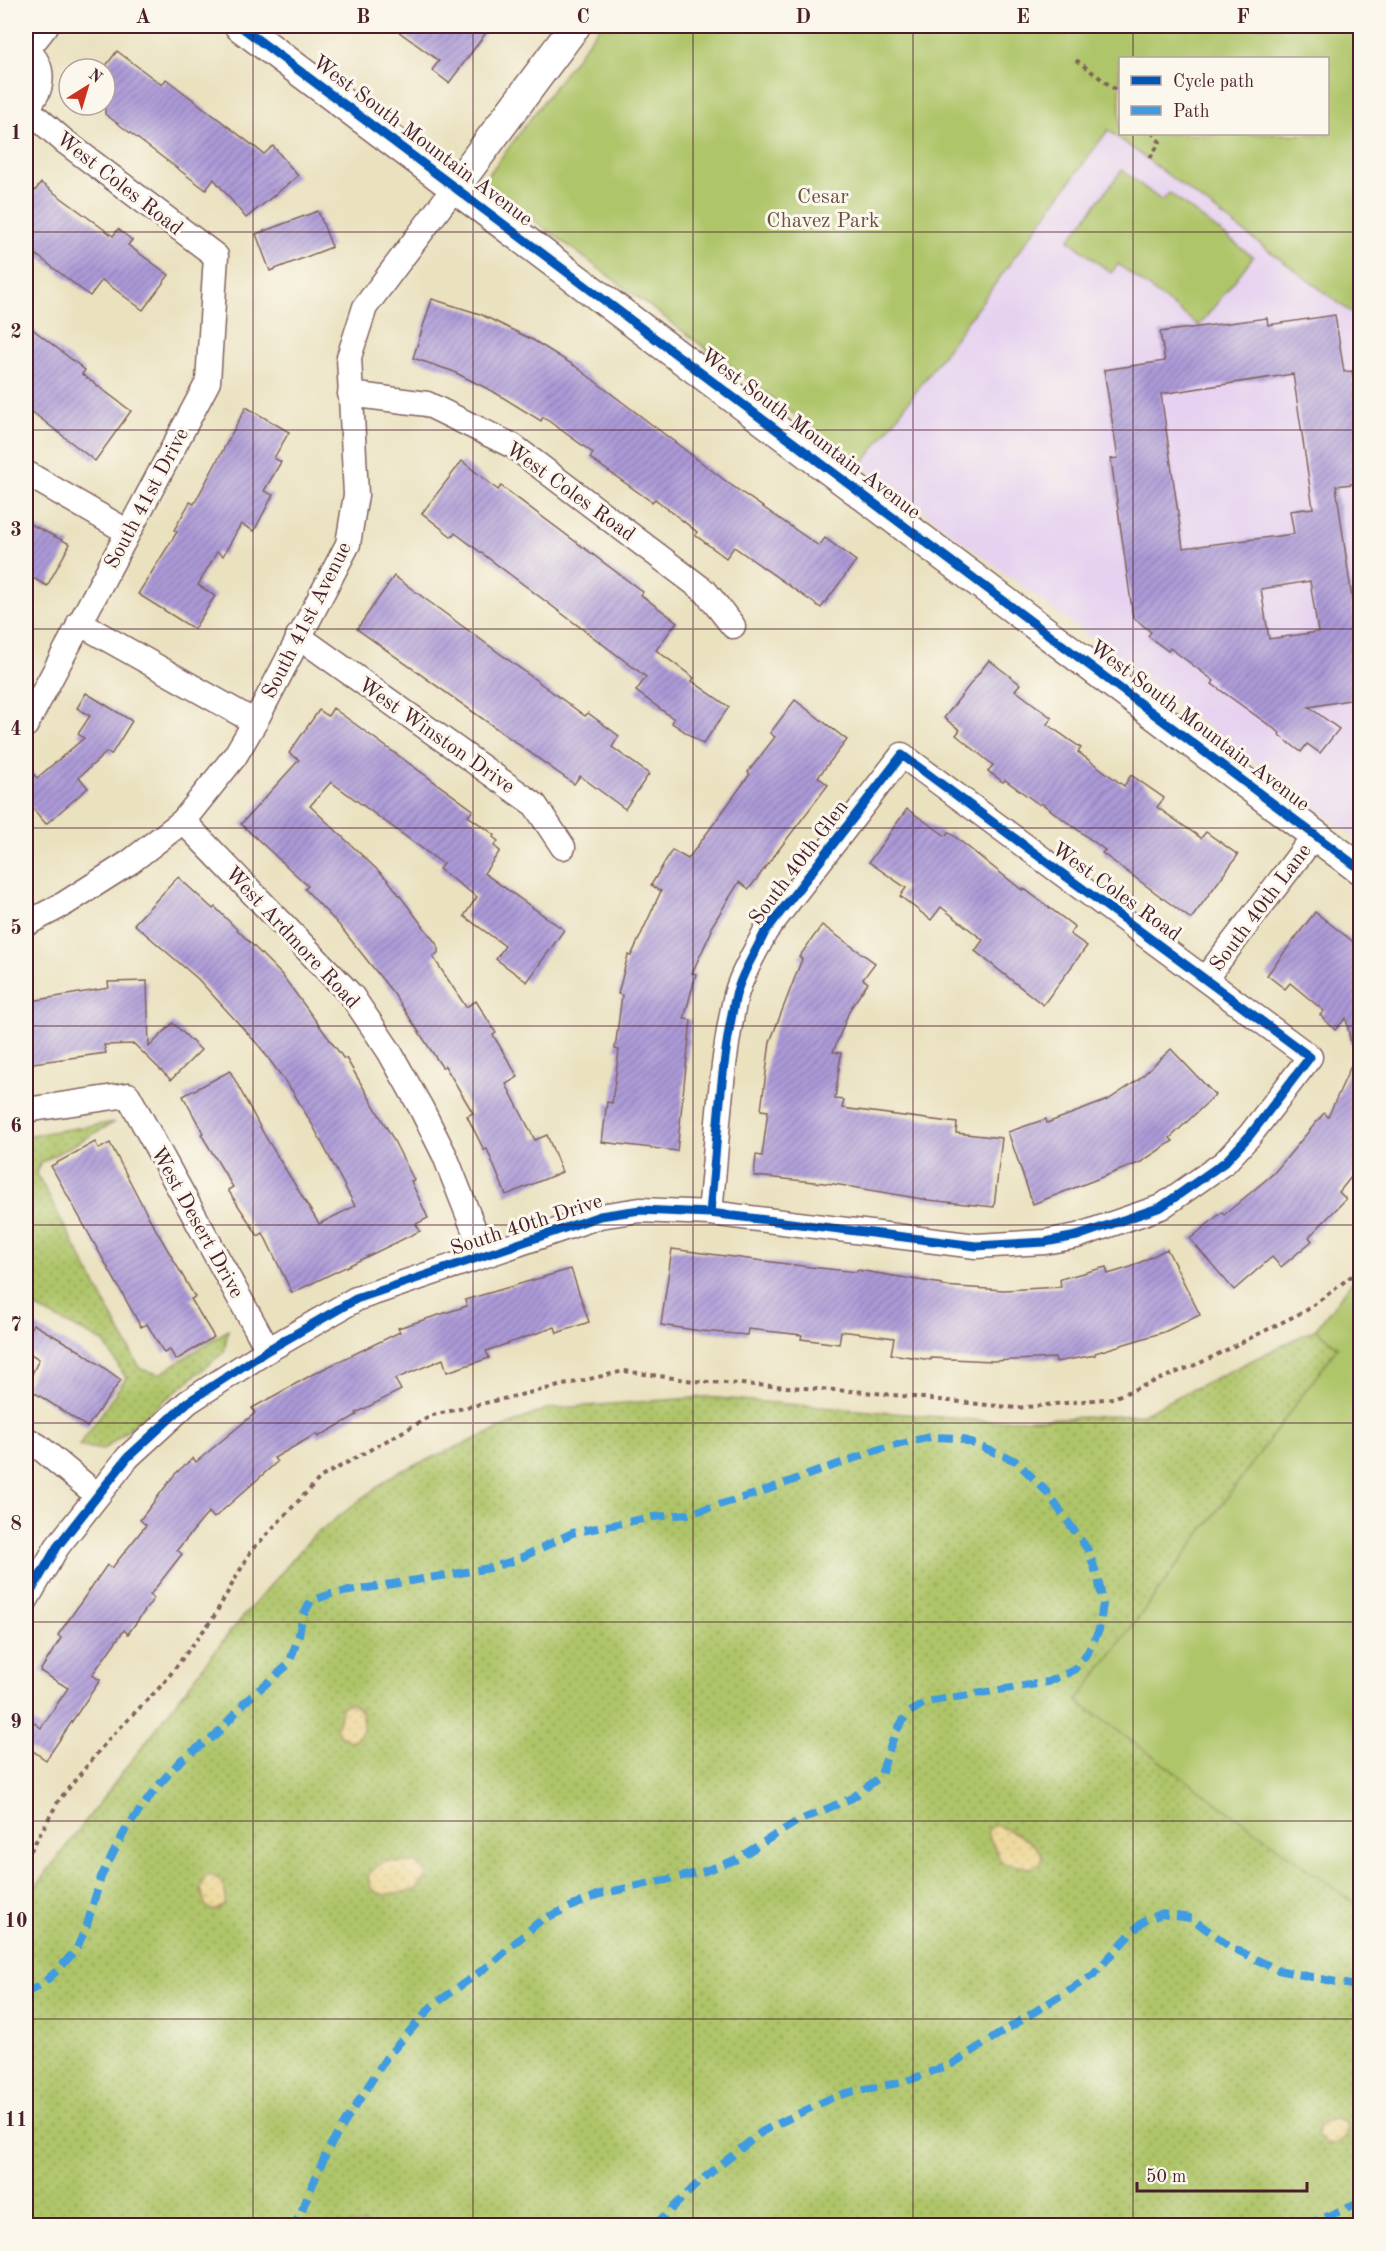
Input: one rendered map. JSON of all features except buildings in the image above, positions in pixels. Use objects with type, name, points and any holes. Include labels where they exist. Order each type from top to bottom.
[{"type":"street","points":[[26,50],[46,26]]},
{"type":"street","name":"West South Mountain Avenue","points":[[240,26],[1360,869]]},
{"type":"street","name":"South 41st Avenue","points":[[26,924],[64,904],[111,874],[183,821],[234,756],[255,722],[348,544],[356,495],[349,357],[365,307],[575,26]]},
{"type":"street","name":"West Coles Road","points":[[26,50],[35,58],[41,80],[39,90],[26,108],[64,141],[216,256]]},
{"type":"street","name":"South 41st Drive","points":[[26,725],[208,382],[216,256]]},
{"type":"street","name":"West Coles Road","points":[[350,394],[427,404],[513,446],[706,592],[733,626]]},
{"type":"street","points":[[26,473],[128,532]]},
{"type":"street","points":[[79,623],[255,722]]},
{"type":"street","name":"West Winston Drive","points":[[298,636],[535,805],[563,847]]},
{"type":"street","name":"West Coles Road","points":[[902,755],[1310,1057]]},
{"type":"street","name":"South 40th Glen","points":[[710,1213],[719,1116],[735,998],[749,964],[765,933],[902,755]]},
{"type":"street","name":"West Ardmore Road","points":[[183,821],[352,996],[389,1051],[421,1108],[445,1156],[484,1255]]},
{"type":"street","name":"South 40th Lane","points":[[1205,979],[1315,835]]},
{"type":"street","name":"South 40th Drive","points":[[26,1600],[57,1547],[128,1457],[188,1402],[268,1350],[356,1299],[600,1216],[640,1210],[710,1213],[976,1246],[1045,1242],[1077,1236],[1112,1227],[1161,1207],[1225,1162],[1250,1135],[1310,1057]]},
{"type":"street","name":"West Desert Drive","points":[[26,1110],[128,1095],[268,1350]]},
{"type":"street","points":[[26,1439],[38,1446],[97,1495]]},
{"type":"path","points":[[1076,60],[1119,92]]},
{"type":"path","points":[[1150,158],[1160,142],[1154,135]]},
{"type":"path","points":[[26,1858],[59,1800],[108,1740],[163,1684],[213,1618],[251,1551],[321,1477],[433,1415],[624,1371],[694,1381],[865,1392],[1017,1408],[1113,1398],[1200,1363],[1307,1310],[1357,1272],[1360,1266]]},
{"type":"shaded area","points":[[1108,130],[1360,319],[1360,842],[862,465]]},
{"type":"green space","name":"Cesar Chavez Park","points":[[600,26],[1360,26],[1360,319],[1108,130],[862,465],[483,182]]},
{"type":"green space","points":[[1122,170],[1162,201],[1169,193],[1253,257],[1199,326],[1118,264],[1111,273],[1069,240]]},
{"type":"green space","points":[[115,1122],[40,1163],[37,1174],[140,1369],[160,1374],[228,1330],[224,1352],[103,1450],[79,1446],[126,1378],[104,1342],[26,1303],[26,1136]]},
{"type":"green space","points":[[1360,1271],[1360,1907],[1077,1701],[1338,1347],[1316,1329]]},
{"type":"green space","points":[[1316,1329],[1338,1347],[1077,1701],[1360,1904],[1360,2225],[26,2225],[26,1899],[229,1633],[313,1536],[396,1473],[546,1409],[705,1397],[987,1421],[1140,1415]]},
{"type":"sand","points":[[350,1703],[361,1711],[363,1730],[359,1736],[350,1741],[340,1736],[336,1729],[343,1706]]},
{"type":"sand","points":[[993,1825],[1006,1829],[1029,1842],[1043,1857],[1041,1864],[1030,1868],[1002,1863],[987,1832]]},
{"type":"sand","points":[[385,1861],[417,1863],[428,1875],[416,1890],[382,1895],[371,1889],[368,1877],[371,1871]]},
{"type":"sand","points":[[211,1875],[219,1880],[225,1892],[223,1906],[214,1911],[205,1905],[201,1889],[205,1877]]},
{"type":"sand","points":[[1331,2119],[1344,2121],[1347,2131],[1341,2140],[1326,2143],[1317,2136],[1319,2126]]},
{"type":"marked path","points":[[26,1993],[42,1984],[77,1948],[87,1925],[101,1877],[126,1829],[157,1787],[181,1760],[216,1735],[245,1702],[289,1664],[302,1618],[311,1601],[331,1594],[490,1568],[516,1560],[572,1533],[653,1517],[688,1514],[755,1494],[880,1449],[930,1437],[959,1438],[1016,1461],[1046,1491],[1088,1550],[1098,1578],[1103,1604],[1099,1630],[1088,1652],[1074,1670],[1048,1682],[926,1702],[907,1714],[895,1733],[880,1777],[852,1798],[796,1822],[735,1860],[702,1872],[600,1894],[541,1920],[491,1964],[432,2006],[386,2058],[328,2149],[295,2226]]},
{"type":"marked path","points":[[654,2226],[699,2182],[763,2131],[831,2098],[854,2091],[904,2082],[952,2064],[1093,1975],[1134,1930],[1146,1920],[1161,1914],[1191,1918],[1229,1946],[1278,1970],[1360,1987]]},
{"type":"marked path","points":[[1304,2226],[1360,2203]]},
{"type":"cycle path","points":[[240,26],[1360,869]]},
{"type":"cycle path","points":[[26,1600],[57,1547],[128,1457],[188,1402],[268,1350],[356,1299],[600,1216],[640,1210],[710,1213],[976,1246],[1045,1242],[1077,1236],[1161,1207],[1225,1162],[1250,1135],[1310,1057],[902,755],[765,932],[740,982],[726,1052],[710,1213]]}]
